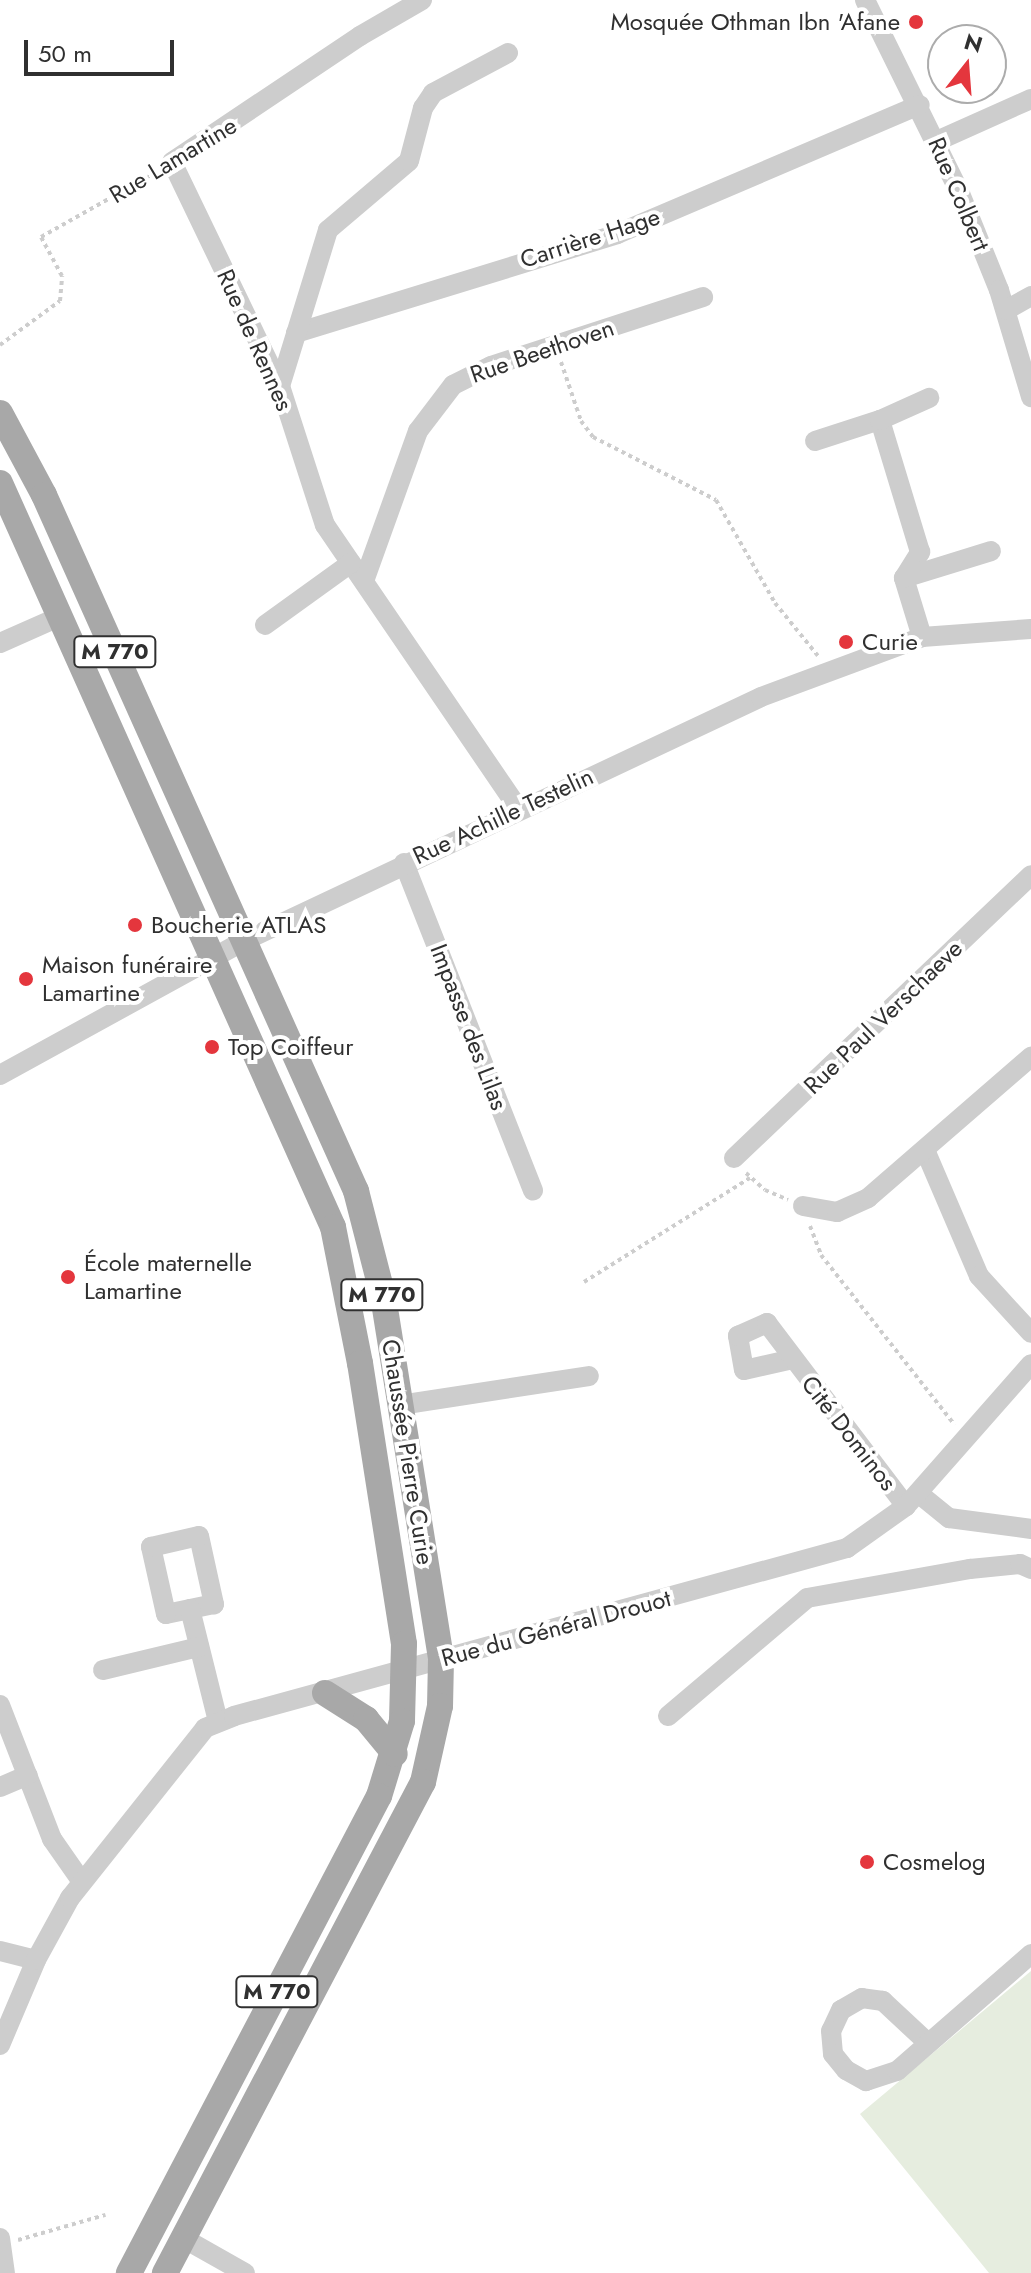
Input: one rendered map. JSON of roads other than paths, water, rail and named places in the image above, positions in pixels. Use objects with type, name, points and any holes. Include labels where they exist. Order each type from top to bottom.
[{"type":"main road","name":"Chaussée Pierre Curie","points":[[0,413],[44,495],[356,1191],[376,1259],[441,1659]]},
{"type":"main road","name":"Chaussée Pierre Curie","points":[[0,483],[317,1186],[341,1258],[402,1616],[405,1671]]},
{"type":"main road","name":"M 770","points":[[165,2273],[423,1782],[440,1706],[441,1659]]},
{"type":"main road","name":"M 770","points":[[129,2273],[364,1827],[395,1754],[405,1671]]},
{"type":"main road","points":[[325,1693],[366,1719],[395,1754]]},
{"type":"street","name":"Rue Lamartine","points":[[172,162],[422,0]]},
{"type":"street","name":"Rue Colbert","points":[[865,0],[937,141],[1006,310],[1031,397]]},
{"type":"street","points":[[280,386],[333,224],[409,161],[423,108],[433,93],[508,53]]},
{"type":"street","points":[[937,141],[1031,99]]},
{"type":"street","name":"Carrière Hage","points":[[296,333],[617,234],[920,105]]},
{"type":"street","name":"Rue de Rennes","points":[[172,162],[280,386],[319,512],[519,809]]},
{"type":"street","points":[[1006,310],[1031,296]]},
{"type":"street","name":"Rue Beethoven","points":[[364,581],[413,442],[434,405],[465,377],[703,297]]},
{"type":"street","points":[[815,441],[880,420],[929,398]]},
{"type":"street","points":[[880,420],[920,552],[904,578],[922,637]]},
{"type":"street","points":[[904,578],[991,551]]},
{"type":"street","points":[[265,625],[351,563]]},
{"type":"street","points":[[0,643],[61,616]]},
{"type":"street","name":"Rue Achille Testelin","points":[[0,1075],[246,940],[519,809],[828,669],[922,637],[1031,629]]},
{"type":"street","name":"Impasse des Lilas","points":[[404,863],[533,1191]]},
{"type":"street","name":"Rue Paul Verschaeve","points":[[734,1158],[1031,875]]},
{"type":"street","points":[[803,1206],[827,1212],[848,1208],[925,1150],[1031,1057]]},
{"type":"street","points":[[925,1150],[979,1276],[1031,1333]]},
{"type":"street","name":"Cité Dominos","points":[[793,1359],[912,1500],[949,1518],[1031,1529]]},
{"type":"street","name":"Rue du Général Drouot","points":[[0,2045],[36,1960],[82,1882],[192,1740],[218,1721],[835,1553],[871,1535],[912,1500],[1031,1364]]},
{"type":"street","points":[[400,1405],[589,1376]]},
{"type":"street","points":[[668,1716],[807,1598],[970,1569],[1020,1564],[1031,1569]]},
{"type":"street","points":[[190,1609],[218,1721]]},
{"type":"street","points":[[103,1670],[199,1647]]},
{"type":"street","points":[[0,1705],[59,1854],[82,1882]]},
{"type":"street","points":[[0,1787],[28,1775]]},
{"type":"street","points":[[0,1951],[36,1960]]},
{"type":"street","points":[[928,2043],[883,2001],[862,1998],[841,2010],[831,2031],[833,2054],[846,2070],[866,2081],[897,2071],[1031,1954]]},
{"type":"street","points":[[183,2238],[245,2273]]},
{"type":"street","points":[[0,2241],[5,2273]]},
{"type":"place","name":"Mosquée Othman Ibn 'Afane","points":[[916,22]]},
{"type":"place","name":"Curie","points":[[846,642]]},
{"type":"place","name":"Boucherie ATLAS","points":[[135,925]]},
{"type":"place","name":"Maison funéraire Lamartine","points":[[26,979]]},
{"type":"place","name":"Top Coiffeur","points":[[212,1047]]},
{"type":"place","name":"École maternelle Lamartine","points":[[68,1277]]},
{"type":"place","name":"Cosmelog","points":[[867,1862]]}]
